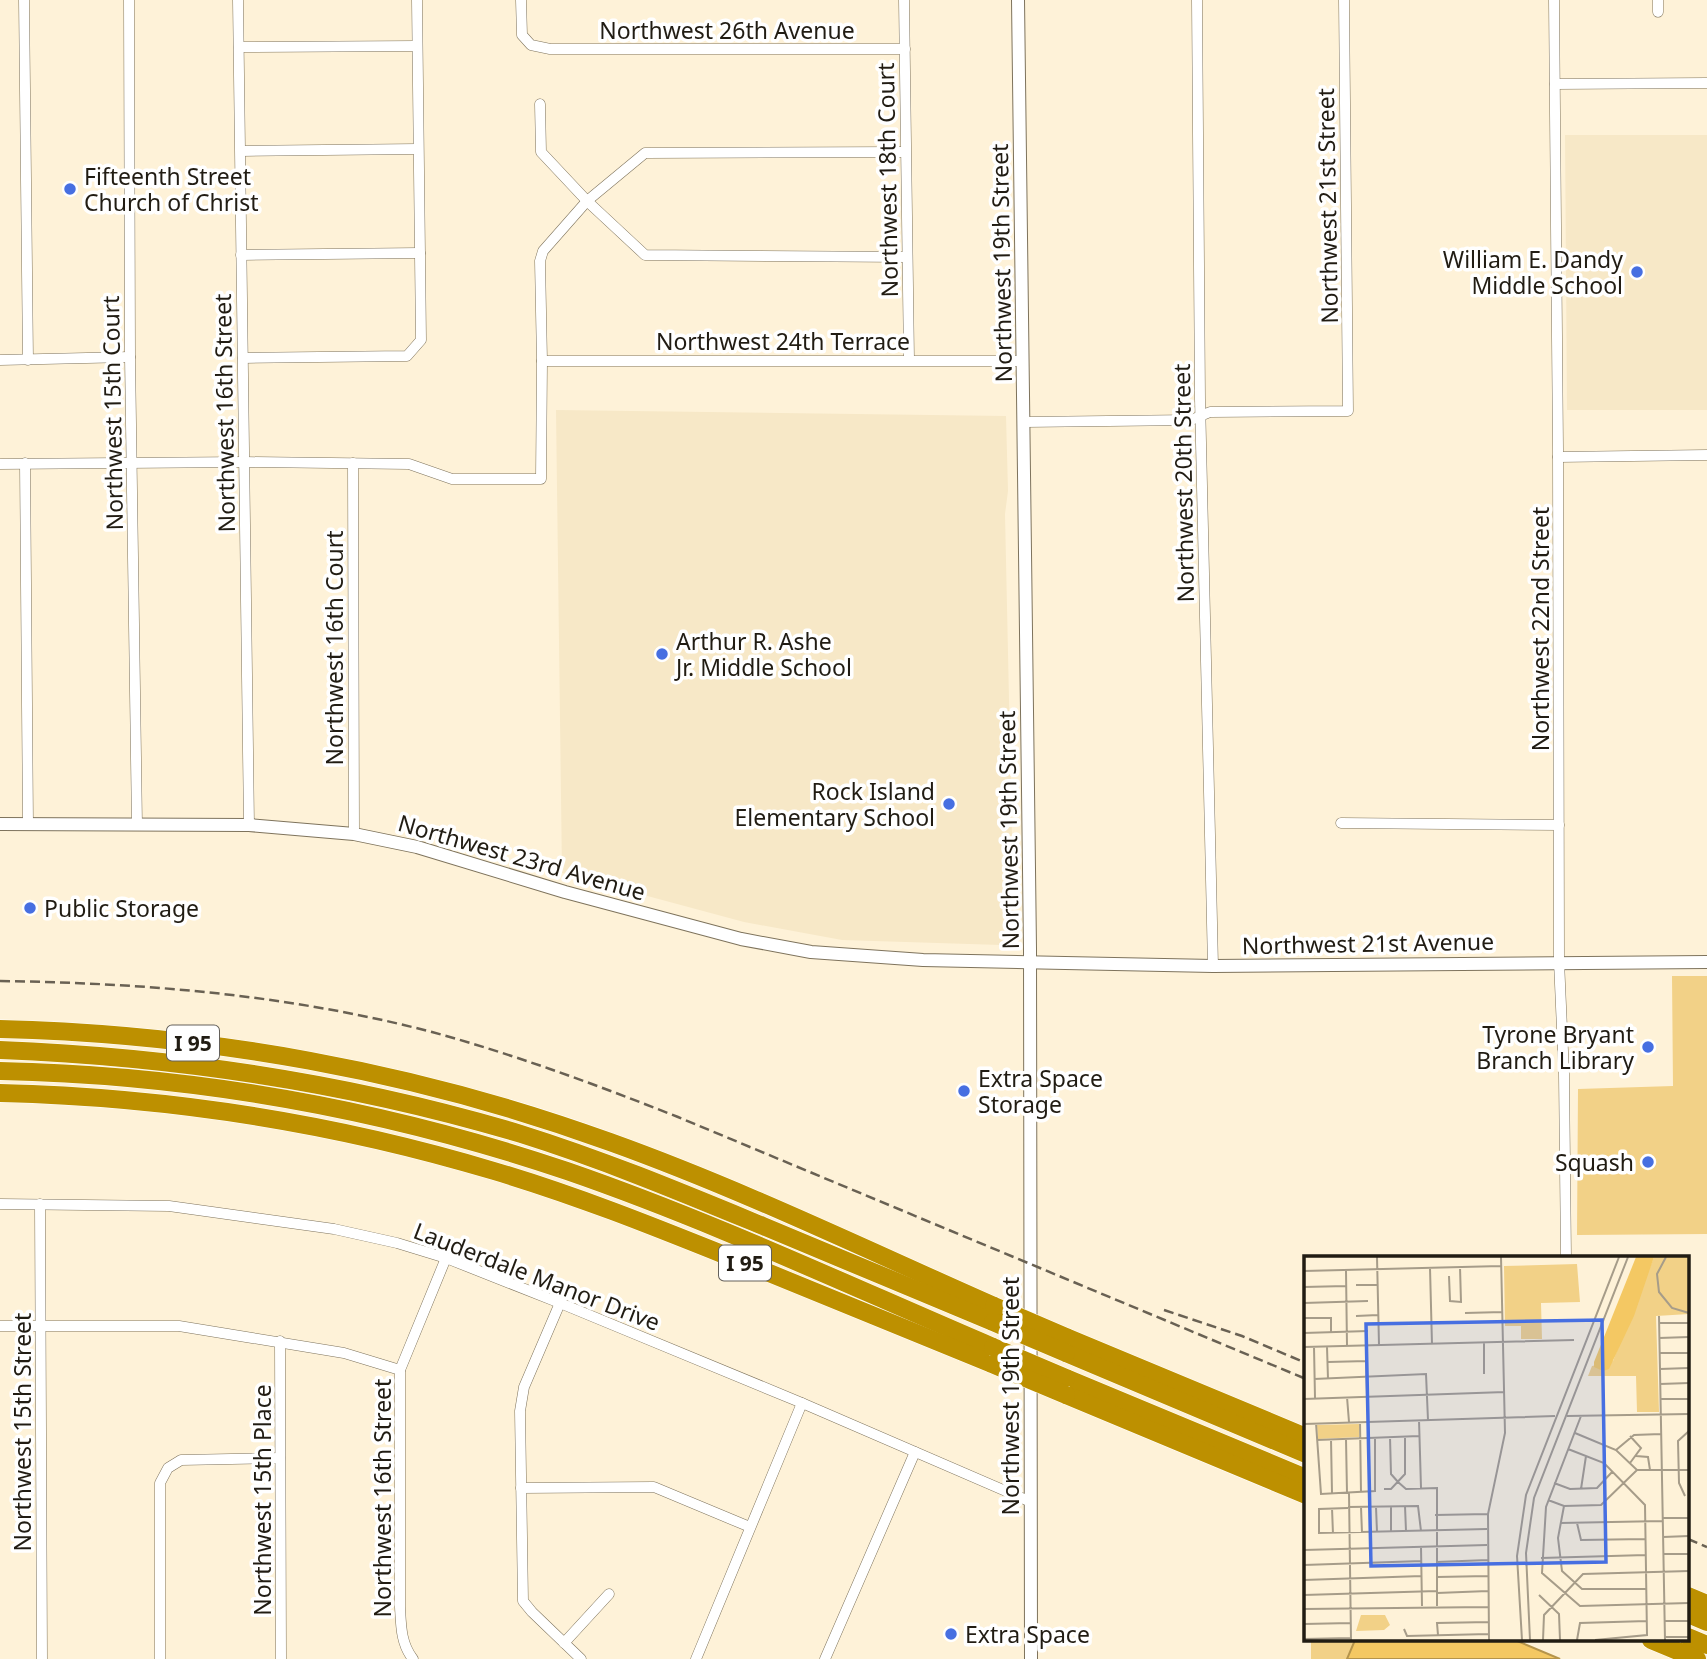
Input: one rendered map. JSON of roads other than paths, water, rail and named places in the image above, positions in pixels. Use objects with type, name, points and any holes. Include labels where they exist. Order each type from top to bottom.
[{"type":"highway","name":"I 95","points":[[0,1029],[85,1032],[272,1054],[383,1076],[511,1109],[630,1149],[733,1191],[993,1314],[1066,1345],[1304,1436]]},
{"type":"highway","points":[[0,1050],[133,1058],[231,1070],[329,1086],[415,1106],[565,1149],[680,1191],[993,1314]]},
{"type":"highway","points":[[231,1070],[383,1076]]},
{"type":"highway","points":[[0,1071],[144,1080],[277,1097],[470,1141],[564,1170],[638,1197],[992,1355]]},
{"type":"highway","points":[[45,1073],[207,1109]]},
{"type":"highway","name":"I 95","points":[[0,1093],[87,1097],[207,1109],[303,1124],[378,1140],[526,1181],[649,1224],[992,1355],[1304,1494]]},
{"type":"highway","points":[[1066,1345],[1304,1453]]},
{"type":"highway","points":[[1066,1386],[1304,1477]]},
{"type":"highway","points":[[1690,1597],[1707,1604]]},
{"type":"highway","points":[[1690,1615],[1707,1622]]},
{"type":"highway","points":[[1690,1638],[1707,1645]]},
{"type":"highway","points":[[1656,1642],[1697,1659]]},
{"type":"street","points":[[24,0],[28,360]]},
{"type":"street","name":"Northwest 15th Court","points":[[128,0],[137,825]]},
{"type":"street","name":"Northwest 16th Street","points":[[238,0],[249,825]]},
{"type":"street","points":[[243,358],[407,356],[421,340],[417,0]]},
{"type":"street","name":"Northwest 26th Avenue","points":[[521,0],[522,35],[531,45],[550,48],[905,49]]},
{"type":"street","name":"Northwest 18th Court","points":[[904,0],[909,360]]},
{"type":"street","name":"Northwest 19th Street","points":[[1018,0],[1030,962],[1031,1659]]},
{"type":"street","name":"Northwest 20th Street","points":[[1197,0],[1201,417],[1213,965]]},
{"type":"street","name":"Northwest 21st Street","points":[[1201,417],[1210,412],[1349,411],[1344,0]]},
{"type":"street","name":"Northwest 22nd Street","points":[[1554,0],[1559,961],[1564,1074],[1566,1256]]},
{"type":"street","points":[[1658,0],[1658,12]]},
{"type":"street","points":[[239,47],[417,46]]},
{"type":"street","points":[[1555,83],[1707,83]]},
{"type":"street","points":[[540,104],[541,152],[587,201],[645,255],[907,257]]},
{"type":"street","points":[[241,150],[418,149]]},
{"type":"street","points":[[0,464],[409,464],[452,479],[541,479],[540,261],[542,251],[587,201],[645,153],[905,152]]},
{"type":"street","points":[[241,255],[420,253]]},
{"type":"street","points":[[0,360],[130,357]]},
{"type":"street","name":"Northwest 24th Terrace","points":[[542,361],[1023,361]]},
{"type":"street","points":[[1025,422],[1191,420],[1201,417]]},
{"type":"street","points":[[1558,457],[1707,455]]},
{"type":"street","points":[[25,463],[28,824]]},
{"type":"street","name":"Northwest 16th Court","points":[[354,463],[354,834]]},
{"type":"street","points":[[1341,823],[1559,825]]},
{"type":"street","name":"Northwest 23rd Avenue","points":[[0,824],[249,825],[354,834],[417,847],[573,894],[741,939],[811,952],[923,960],[1030,962]]},
{"type":"street","name":"Northwest 21st Avenue","points":[[1030,962],[1213,965],[1707,962]]},
{"type":"street","name":"Lauderdale Manor Drive","points":[[0,1204],[169,1206],[334,1228],[397,1243],[446,1258],[560,1303],[1031,1502]]},
{"type":"street","name":"Northwest 15th Street","points":[[40,1204],[43,1659]]},
{"type":"street","name":"Northwest 16th Street","points":[[413,1659],[401,1631],[400,1370],[446,1258]]},
{"type":"street","points":[[560,1303],[524,1387],[520,1411],[523,1601],[581,1659]]},
{"type":"street","points":[[0,1326],[179,1326],[344,1353],[400,1370]]},
{"type":"street","name":"Northwest 15th Place","points":[[281,1341],[281,1659]]},
{"type":"street","points":[[695,1659],[699,1656],[802,1403]]},
{"type":"street","points":[[825,1659],[915,1452]]},
{"type":"street","points":[[160,1659],[160,1483],[168,1468],[181,1460],[280,1458]]},
{"type":"street","points":[[521,1488],[654,1487],[750,1527]]},
{"type":"street","points":[[564,1643],[609,1594]]},
{"type":"railway","points":[[0,981],[163,988],[271,1000],[379,1019],[494,1050],[678,1117],[1304,1378]]},
{"type":"railway","points":[[1164,1310],[1242,1336],[1304,1362]]},
{"type":"railway","points":[[1690,1540],[1707,1547]]},
{"type":"place","name":"Fifteenth Street Church of Christ","points":[[70,189]]},
{"type":"place","name":"William E. Dandy Middle School","points":[[1637,272]]},
{"type":"place","name":"Arthur R. Ashe Jr. Middle School","points":[[662,654]]},
{"type":"place","name":"Rock Island Elementary School","points":[[949,804]]},
{"type":"place","name":"Public Storage","points":[[30,908]]},
{"type":"place","name":"Tyrone Bryant Branch Library","points":[[1648,1047]]},
{"type":"place","name":"Extra Space Storage","points":[[964,1091]]},
{"type":"place","name":"Squash","points":[[1648,1162]]},
{"type":"place","name":"Extra Space","points":[[951,1634]]}]
